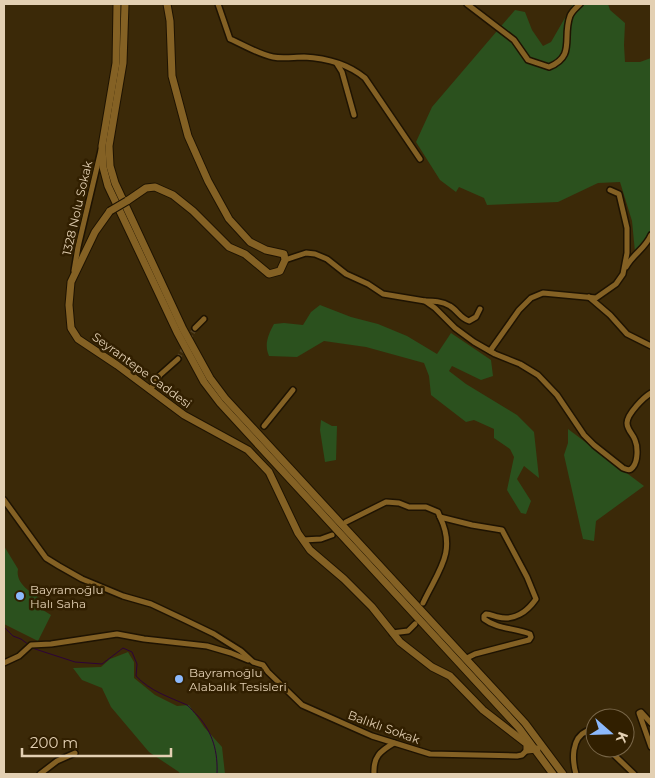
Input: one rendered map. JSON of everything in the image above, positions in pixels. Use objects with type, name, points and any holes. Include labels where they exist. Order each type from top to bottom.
[{"type":"main road","points":[[118,4],[116,63],[102,144],[103,167],[108,186],[177,332],[204,382],[220,403],[519,728],[564,774]]},
{"type":"main road","points":[[124,4],[123,64],[109,146],[110,166],[115,183],[183,329],[210,378],[225,398],[525,723],[553,774]]},
{"type":"main road","points":[[166,4],[170,20],[172,76],[188,136],[208,181],[229,218],[250,242],[266,250],[284,254],[285,260]]},
{"type":"main road","name":"Seyrantepe Caddesi","points":[[285,260],[280,271],[269,274],[245,254],[229,247],[193,211],[173,195],[155,187],[146,188],[110,211],[95,232],[71,282],[69,305],[71,328],[78,339],[184,414],[250,447],[269,472],[303,540],[310,550],[344,579],[372,607],[400,642],[432,667],[450,676],[483,710],[527,744],[527,750]]},
{"type":"main road","points":[[527,750],[539,748]]},
{"type":"street","points":[[218,4],[230,39],[274,57],[327,60],[354,69],[364,78],[420,159]]},
{"type":"street","points":[[468,4],[514,40],[528,60],[549,67],[564,58],[571,14],[580,4]]},
{"type":"street","points":[[337,64],[342,72],[354,115]]},
{"type":"street","name":"1328 Nolu Sokak","points":[[74,277],[78,247],[102,144]]},
{"type":"street","points":[[610,190],[619,194],[627,228],[627,253],[623,274]]},
{"type":"street","points":[[490,351],[519,310],[531,298],[543,293],[596,298],[616,284],[631,258],[647,245],[651,235]]},
{"type":"street","points":[[285,260],[306,253],[315,254],[327,259],[346,274],[368,284],[383,294],[425,301],[437,301],[450,306],[462,318],[469,321],[476,318],[480,309]]},
{"type":"street","points":[[589,297],[610,315],[627,334],[651,346]]},
{"type":"street","points":[[425,301],[474,342],[520,364],[538,375],[557,395],[584,435],[608,457],[628,470],[636,463],[637,456],[636,442],[628,428],[628,418],[642,400],[651,393]]},
{"type":"street","points":[[195,328],[204,319]]},
{"type":"street","points":[[150,390],[160,375],[178,359]]},
{"type":"street","points":[[264,426],[293,390]]},
{"type":"street","name":"Balıklı Sokak","points":[[4,500],[46,558],[82,579],[122,596],[151,604],[214,634],[241,651],[253,662]]},
{"type":"street","points":[[346,522],[386,502],[399,502],[409,507],[426,507],[438,512],[446,530],[447,552],[423,603]]},
{"type":"street","points":[[440,516],[472,525],[502,530],[528,577],[536,598],[523,613],[505,618],[486,614],[484,616],[484,619],[488,622],[530,634],[529,640],[475,654],[465,659]]},
{"type":"street","points":[[303,540],[321,540],[332,535]]},
{"type":"street","points":[[392,633],[408,631],[415,624]]},
{"type":"street","name":"Balıklı Sokak","points":[[4,663],[19,656],[29,646],[117,634],[206,646],[263,665],[302,705],[372,736],[430,754],[517,756],[527,750]]},
{"type":"street","points":[[651,723],[641,712],[639,713],[651,747]]},
{"type":"street","points":[[576,774],[572,759],[578,740],[585,731]]},
{"type":"street","points":[[374,774],[374,765],[380,751],[394,743]]},
{"type":"street","points":[[40,774],[57,761],[75,753]]},
{"type":"street","points":[[617,758],[634,774]]},
{"type":"green space","points":[[573,4],[608,4],[610,10],[625,23],[625,62],[640,62],[651,58],[651,237],[635,252],[632,221],[620,182],[598,183],[558,202],[487,205],[484,198],[459,187],[456,192],[440,180],[416,142],[432,107],[515,10],[525,12],[532,30],[543,46],[551,42]]},
{"type":"green space","points":[[320,305],[351,317],[378,324],[407,336],[437,354],[451,333],[491,360],[493,376],[481,380],[452,366],[449,371],[466,384],[517,415],[534,432],[539,478],[524,466],[517,479],[531,501],[526,514],[521,513],[507,490],[514,457],[510,449],[494,438],[494,429],[474,420],[466,422],[431,395],[429,376],[424,363],[366,347],[324,341],[297,357],[269,356],[267,340],[274,324],[303,325],[311,312]]},
{"type":"green space","points":[[321,420],[332,426],[337,426],[336,460],[325,462],[320,430]]},
{"type":"green space","points":[[568,429],[644,486],[596,521],[594,541],[583,539],[564,455],[568,443]]},
{"type":"green space","name":"Bayramoğlu Halı Saha","points":[[4,546],[18,569],[19,579],[22,584],[42,600],[38,607],[51,615],[38,641],[4,624]]},
{"type":"green space","points":[[128,652],[134,662],[134,678],[155,695],[177,706],[189,705],[204,727],[222,747],[225,774],[180,774],[149,752],[111,707],[102,688],[82,680],[73,668],[101,667],[110,659]]},
{"type":"waterway","points":[[4,627],[13,636],[29,645]]},
{"type":"waterway","points":[[32,648],[75,662],[102,664],[123,648],[132,652],[137,664],[136,676],[141,681],[154,690],[187,705],[203,722],[214,743],[217,758],[217,774]]},
{"type":"tunnel","points":[[178,359],[195,328]]},
{"type":"place","name":"Bayramoğlu Halı Saha","points":[[20,596]]},
{"type":"place","name":"Bayramoğlu Alabalık Tesisleri","points":[[179,679]]}]
